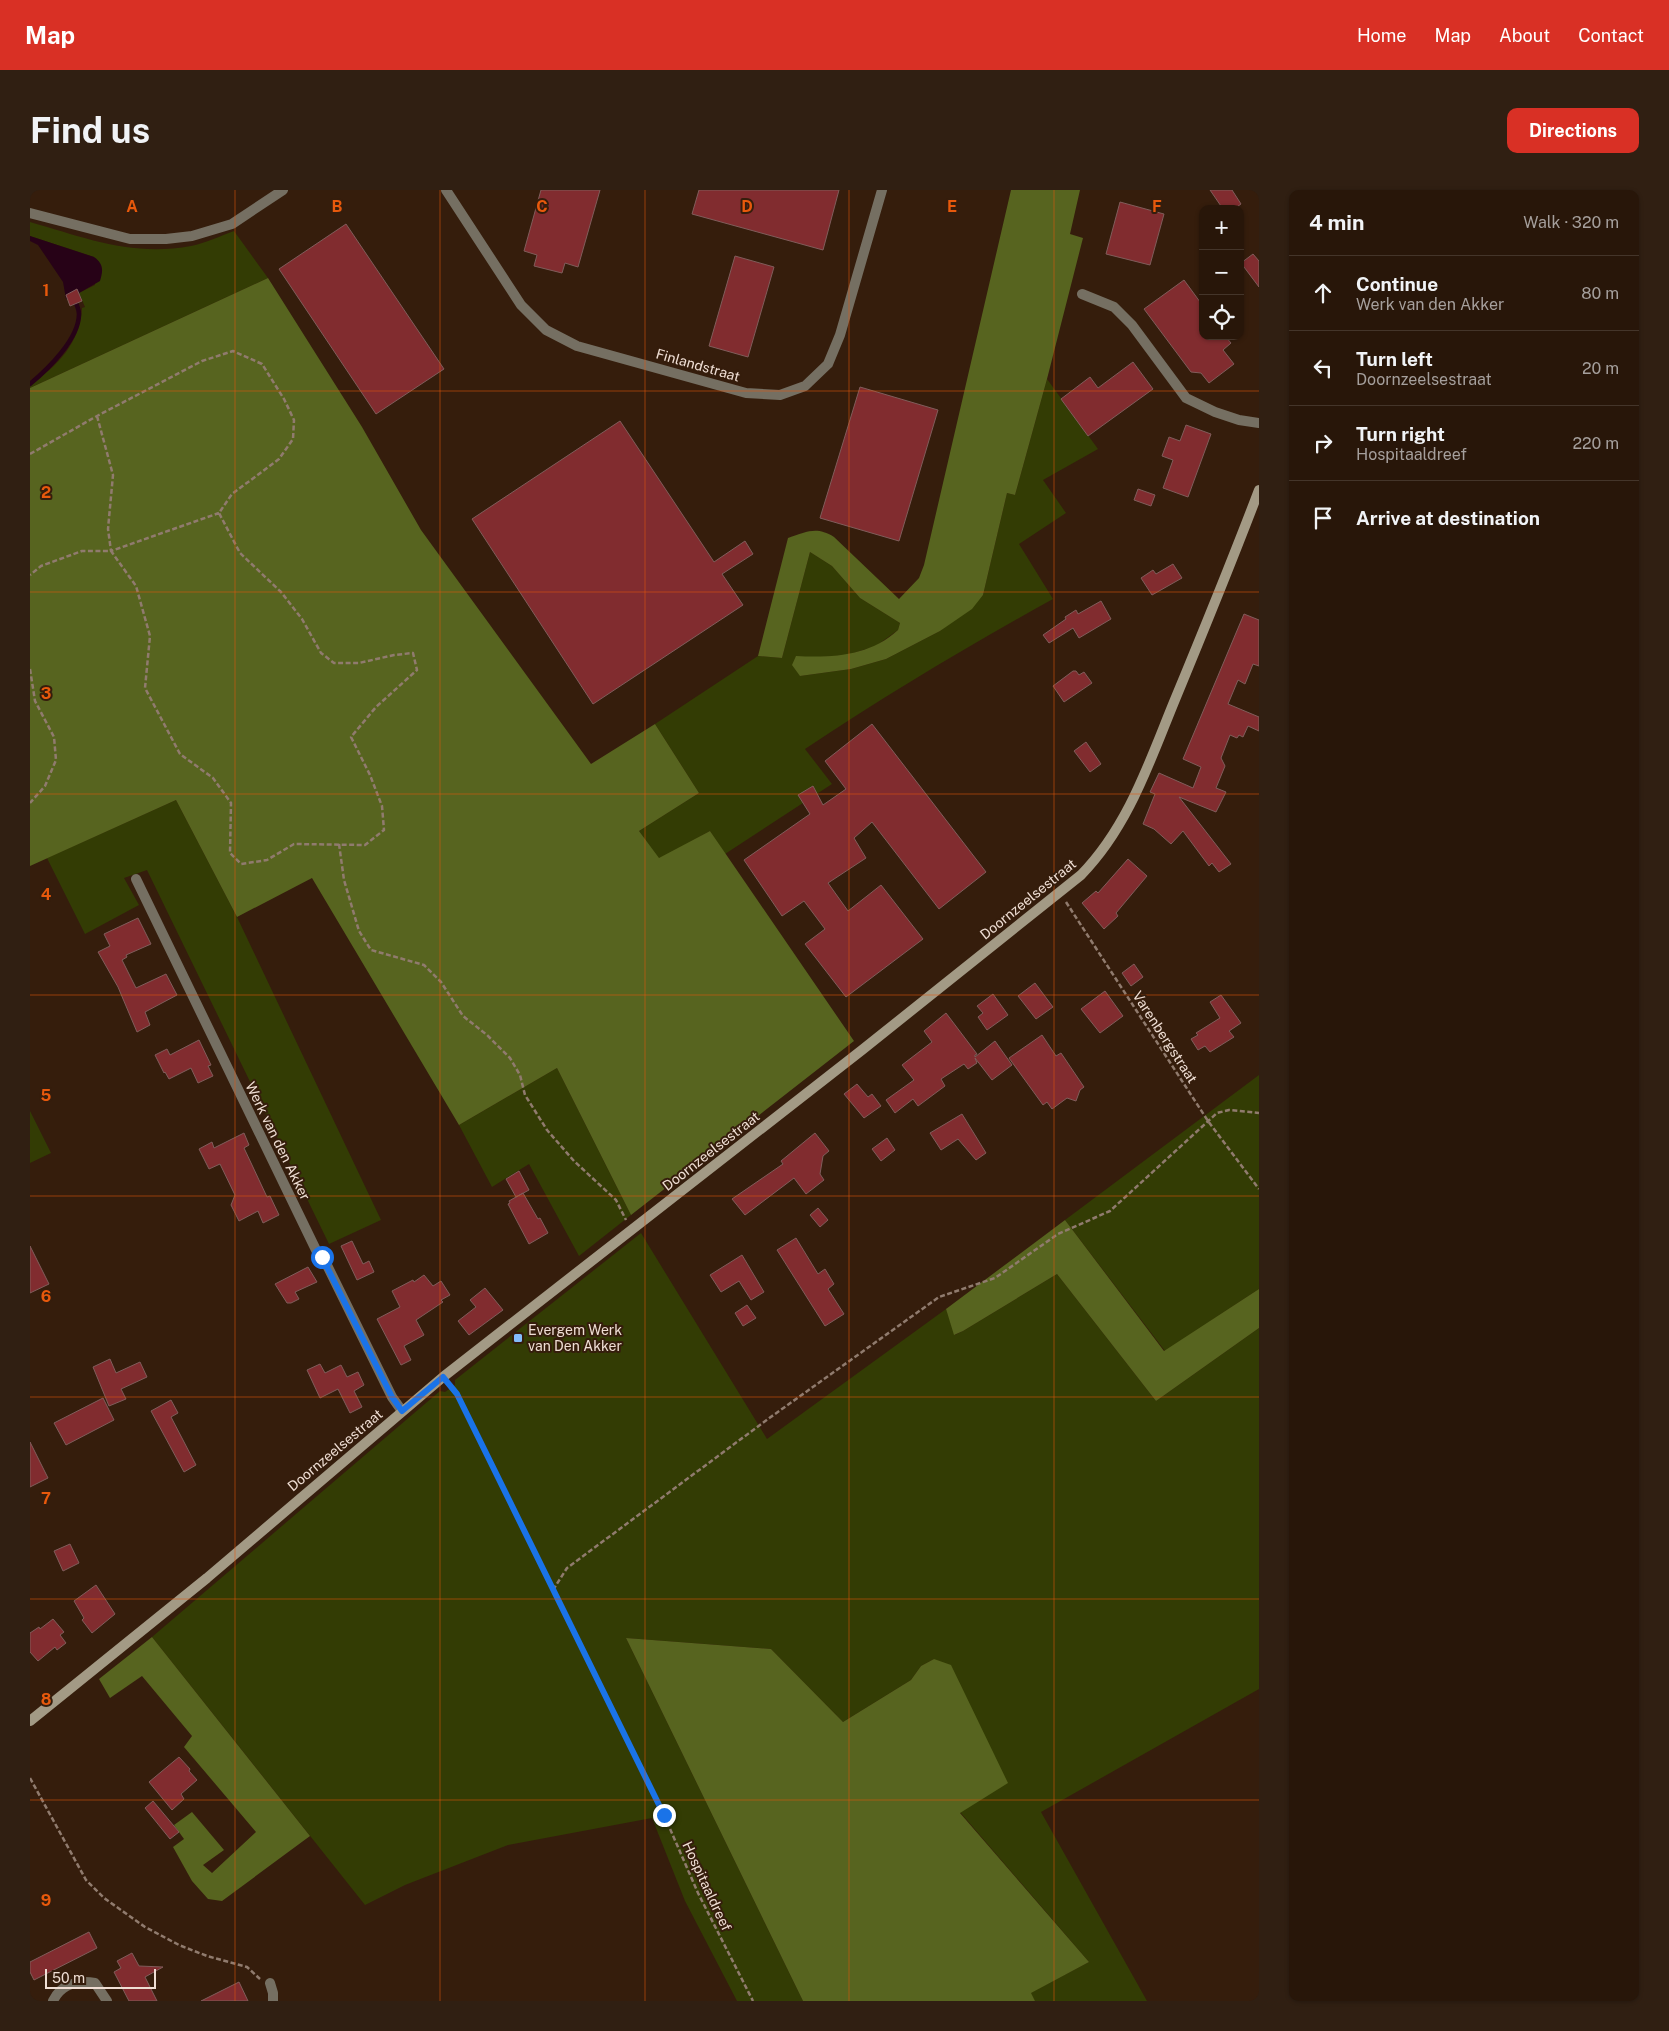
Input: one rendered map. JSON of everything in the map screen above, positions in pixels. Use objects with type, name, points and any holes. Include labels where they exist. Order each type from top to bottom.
[{"type":"main road","name":"Doornzeelsestraat","points":[[30,1721],[207,1578],[443,1377],[1059,893],[1097,858],[1124,819],[1138,790],[1212,611],[1259,490]]},
{"type":"street","points":[[30,213],[130,239],[166,240],[192,236],[232,224],[284,190]]},
{"type":"street","name":"Finlandstraat","points":[[446,190],[521,304],[546,330],[577,346],[746,394],[780,395],[805,386],[828,364],[840,335],[882,190]]},
{"type":"street","points":[[1082,294],[1114,307],[1132,325],[1186,398],[1215,412],[1240,420],[1259,423]]},
{"type":"street","name":"Werk van den Akker","points":[[136,880],[281,1181],[317,1252],[322,1257],[392,1397],[402,1411]]},
{"type":"street","points":[[53,2001],[58,1992],[70,1984],[84,1981],[95,1983],[107,2001]]},
{"type":"street","points":[[270,1983],[273,2001]]},
{"type":"path","points":[[30,454],[97,416],[202,361],[233,351],[262,364],[284,399],[294,420],[293,439],[279,459],[232,494],[220,512],[111,551],[82,551],[41,566],[30,574]]},
{"type":"path","points":[[97,416],[113,476],[108,529],[111,551],[136,586],[150,636],[145,688],[180,754],[213,778],[231,804],[230,853],[241,864],[266,860],[294,844],[365,845],[384,830],[382,806],[370,775],[351,737],[376,706],[417,670],[413,653],[359,663],[334,663],[321,653],[302,619],[281,592],[240,552],[220,512]]},
{"type":"path","points":[[30,669],[36,701],[54,737],[56,760],[46,786],[30,803]]},
{"type":"path","points":[[338,844],[344,880],[359,931],[371,950],[424,966],[441,982],[463,1016],[487,1035],[510,1058],[520,1075],[525,1095],[546,1130],[574,1162],[616,1200],[631,1230]]},
{"type":"path","name":"Varenbergstraat","points":[[1059,893],[1208,1122],[1259,1189]]},
{"type":"path","points":[[553,1590],[567,1568],[768,1419],[939,1297],[995,1278],[1058,1234],[1110,1211],[1217,1113],[1229,1110],[1259,1113]]},
{"type":"path","name":"Hospitaaldreef","points":[[443,1377],[457,1394],[664,1815],[698,1893],[753,2001]]},
{"type":"path","points":[[30,1778],[86,1880],[104,1898],[145,1927],[173,1942],[207,1956],[247,1967],[262,1981],[270,1983]]},
{"type":"green space","points":[[1011,190],[1080,190],[1070,234],[1083,238],[1015,495],[1007,493],[983,595],[972,609],[940,631],[886,659],[851,669],[800,676],[792,665],[796,656],[837,656],[863,650],[887,639],[898,630],[900,623],[860,598],[832,566],[810,552],[782,658],[758,656],[788,538],[811,531],[822,532],[834,537],[899,599],[919,578],[924,565]]},
{"type":"green space","points":[[30,222],[90,240],[149,249],[191,246],[234,231],[268,278],[30,388],[30,384],[58,362],[66,352],[77,332],[82,308],[85,307],[79,293],[95,285],[94,257],[30,236]]},
{"type":"green space","points":[[268,278],[362,427],[421,530],[591,764],[655,724],[699,793],[639,831],[659,858],[710,831],[854,1041],[631,1215],[557,1068],[459,1125],[312,878],[237,917],[176,800],[30,866],[30,388]]},
{"type":"green space","points":[[1047,379],[1098,449],[1043,480],[1066,513],[1019,544],[1053,599],[928,671],[805,749],[832,784],[725,854],[710,831],[659,859],[639,831],[699,793],[655,724],[758,656],[782,658],[810,552],[832,566],[860,598],[900,623],[898,630],[876,646],[847,655],[822,657],[800,676],[851,669],[886,659],[940,631],[983,595],[1007,493],[1015,495]]},
{"type":"green space","points":[[176,800],[237,917],[381,1220],[329,1244],[147,870],[124,878],[139,905],[85,934],[47,858]]},
{"type":"green space","points":[[557,1068],[631,1215],[579,1256],[529,1164],[492,1187],[459,1125]]},
{"type":"green space","points":[[1259,1075],[1259,1289],[1165,1351],[1065,1220]]},
{"type":"green space","points":[[30,1111],[51,1153],[30,1163]]},
{"type":"green space","points":[[1065,1220],[1164,1351],[1259,1289],[1259,1328],[1156,1401],[1057,1274],[954,1335],[946,1309]]},
{"type":"green space","points":[[641,1233],[767,1439],[946,1309],[955,1335],[1057,1274],[1156,1401],[1259,1328],[1259,1689],[1041,1812],[1147,2001],[1035,2001],[1030,1993],[1089,1962],[960,1812],[934,1659],[921,1666],[911,1680],[843,1722],[771,1649],[626,1638],[803,2001],[737,2001],[685,1901],[652,1818],[508,1845],[405,1885],[365,1905],[152,1637],[440,1391],[445,1392],[455,1385],[455,1380]]},
{"type":"green space","points":[[152,1637],[310,1836],[222,1901],[208,1899],[192,1881],[173,1847],[184,1839],[174,1825],[192,1812],[224,1850],[203,1865],[212,1873],[256,1832],[184,1747],[192,1736],[142,1676],[110,1698],[99,1679]]},
{"type":"green space","points":[[626,1638],[771,1649],[843,1722],[911,1680],[921,1666],[934,1659],[951,1665],[1008,1783],[960,1813],[1089,1962],[1031,1993],[1035,2001],[803,2001]]},
{"type":"shaded area","points":[[30,236],[94,257],[100,262],[102,268],[100,281],[79,293],[79,295],[66,299],[63,282],[38,245],[30,241]]},
{"type":"building","points":[[541,190],[600,190],[578,267],[565,263],[562,273],[534,266],[537,255],[524,251]]},
{"type":"building","points":[[699,190],[839,190],[823,250],[692,214]]},
{"type":"building","points":[[1210,190],[1232,190],[1241,204],[1240,205],[1220,205]]},
{"type":"building","points":[[1120,202],[1164,214],[1150,265],[1106,254]]},
{"type":"building","points":[[346,224],[444,369],[376,414],[279,269]]},
{"type":"building","points":[[1253,254],[1259,261],[1259,287],[1244,267],[1244,261]]},
{"type":"building","points":[[735,256],[774,267],[748,357],[709,346]]},
{"type":"building","points":[[1184,280],[1199,301],[1199,340],[1228,340],[1231,343],[1223,350],[1234,364],[1209,383],[1201,373],[1191,372],[1144,309]]},
{"type":"building","points":[[77,289],[82,301],[70,306],[66,295]]},
{"type":"building","points":[[1133,362],[1153,389],[1088,436],[1061,399],[1090,377],[1098,388]]},
{"type":"building","points":[[860,387],[938,410],[899,541],[820,518]]},
{"type":"building","points":[[620,421],[714,562],[745,541],[753,554],[722,574],[743,605],[593,704],[472,519]]},
{"type":"building","points":[[1186,425],[1211,434],[1188,497],[1163,488],[1173,460],[1162,456],[1169,437],[1180,441]]},
{"type":"building","points":[[1138,489],[1155,495],[1151,506],[1134,500]]},
{"type":"building","points":[[1173,564],[1182,578],[1152,595],[1141,578],[1153,570],[1156,574]]},
{"type":"building","points":[[1101,601],[1111,619],[1079,638],[1073,628],[1049,643],[1043,635],[1076,610],[1078,614]]},
{"type":"building","points":[[1244,614],[1259,620],[1259,666],[1253,664],[1245,684],[1238,680],[1228,704],[1259,717],[1259,731],[1248,726],[1243,737],[1239,735],[1237,738],[1230,735],[1221,758],[1225,766],[1216,788],[1226,792],[1216,812],[1179,797],[1231,864],[1219,872],[1212,863],[1209,866],[1183,831],[1171,844],[1154,829],[1143,824],[1155,794],[1150,792],[1159,773],[1193,788],[1201,767],[1183,759]]},
{"type":"building","points":[[1073,671],[1076,671],[1079,675],[1084,672],[1092,683],[1064,702],[1053,686]]},
{"type":"building","points":[[872,724],[986,872],[939,909],[872,822],[854,838],[866,858],[828,883],[848,911],[881,885],[923,939],[846,997],[805,944],[825,929],[804,901],[782,916],[744,860],[810,814],[798,795],[813,786],[823,805],[846,789],[825,761]]},
{"type":"building","points":[[1086,742],[1101,764],[1090,772],[1074,751]]},
{"type":"building","points":[[1128,859],[1147,876],[1116,913],[1118,916],[1104,929],[1082,903],[1096,891],[1098,893]]},
{"type":"building","points":[[138,918],[151,944],[126,955],[127,957],[122,960],[136,988],[166,974],[177,995],[145,1012],[150,1025],[137,1032],[118,987],[98,952],[110,946],[104,934]]},
{"type":"building","points":[[1134,964],[1143,977],[1131,986],[1122,973]]},
{"type":"building","points":[[1035,983],[1053,1007],[1036,1019],[1018,996]]},
{"type":"building","points":[[1105,991],[1123,1016],[1100,1033],[1081,1009]]},
{"type":"building","points":[[993,994],[1008,1015],[987,1030],[978,1017],[983,1013],[977,1006]]},
{"type":"building","points":[[1221,995],[1241,1023],[1229,1031],[1234,1037],[1210,1052],[1205,1046],[1198,1050],[1191,1039],[1198,1035],[1196,1033],[1220,1018],[1210,1002]]},
{"type":"building","points":[[946,1013],[977,1054],[975,1057],[995,1041],[1012,1065],[992,1080],[975,1058],[977,1063],[968,1069],[964,1064],[941,1079],[945,1086],[918,1106],[913,1099],[895,1113],[886,1100],[914,1080],[902,1065],[932,1042],[924,1031]]},
{"type":"building","points":[[1042,1035],[1056,1056],[1061,1053],[1084,1087],[1080,1090],[1076,1101],[1067,1098],[1052,1109],[1047,1102],[1043,1105],[1009,1058]]},
{"type":"building","points":[[199,1040],[211,1065],[208,1066],[213,1076],[198,1083],[191,1068],[169,1079],[155,1055],[167,1049],[170,1055]]},
{"type":"building","points":[[857,1084],[868,1097],[872,1094],[881,1106],[864,1118],[844,1094]]},
{"type":"building","points":[[962,1114],[986,1153],[976,1160],[958,1139],[941,1150],[930,1133]]},
{"type":"building","points":[[244,1133],[249,1145],[244,1148],[267,1197],[270,1196],[279,1215],[263,1223],[258,1211],[239,1221],[231,1205],[235,1195],[220,1164],[209,1169],[199,1149],[212,1142],[214,1148]]},
{"type":"building","points":[[815,1133],[829,1151],[823,1156],[820,1174],[824,1180],[806,1194],[794,1178],[745,1215],[732,1199],[783,1164],[781,1161]]},
{"type":"building","points":[[887,1138],[895,1150],[881,1161],[872,1149]]},
{"type":"building","points":[[519,1171],[529,1190],[516,1197],[506,1179]]},
{"type":"building","points":[[523,1193],[548,1233],[529,1244],[508,1204],[510,1203],[509,1201]]},
{"type":"building","points":[[818,1208],[828,1220],[820,1227],[810,1215]]},
{"type":"building","points":[[796,1238],[818,1274],[825,1269],[834,1284],[828,1289],[844,1314],[825,1326],[777,1250]]},
{"type":"building","points":[[352,1241],[363,1264],[369,1261],[374,1272],[357,1280],[341,1246]]},
{"type":"building","points":[[30,1246],[49,1284],[30,1293]]},
{"type":"building","points":[[742,1255],[764,1292],[751,1300],[739,1281],[721,1292],[710,1275]]},
{"type":"building","points":[[308,1267],[317,1282],[295,1292],[299,1299],[287,1303],[275,1284]]},
{"type":"building","points":[[424,1275],[433,1286],[441,1281],[450,1295],[416,1320],[424,1335],[404,1346],[411,1360],[401,1365],[377,1319],[400,1307],[392,1291],[413,1280],[414,1282]]},
{"type":"building","points":[[485,1288],[503,1310],[469,1335],[458,1321],[476,1307],[470,1300]]},
{"type":"building","points":[[747,1305],[756,1318],[743,1326],[735,1313]]},
{"type":"building","points":[[110,1359],[116,1373],[140,1362],[147,1377],[121,1389],[126,1399],[109,1406],[93,1367]]},
{"type":"building","points":[[320,1364],[325,1373],[341,1365],[347,1377],[358,1372],[364,1385],[354,1391],[362,1407],[350,1413],[338,1389],[320,1398],[307,1370]]},
{"type":"building","points":[[103,1398],[114,1420],[66,1445],[54,1423]]},
{"type":"building","points":[[171,1400],[178,1413],[171,1417],[196,1465],[184,1472],[151,1411]]},
{"type":"building","points":[[30,1442],[48,1478],[30,1487]]},
{"type":"building","points":[[70,1544],[79,1563],[63,1571],[54,1551]]},
{"type":"building","points":[[96,1585],[115,1614],[92,1633],[82,1620],[84,1618],[74,1601]]},
{"type":"building","points":[[53,1619],[64,1632],[60,1635],[66,1643],[57,1650],[55,1647],[38,1661],[30,1652],[30,1633],[39,1627],[40,1629]]},
{"type":"building","points":[[179,1757],[197,1780],[181,1794],[184,1799],[172,1810],[149,1782]]},
{"type":"building","points":[[153,1801],[179,1832],[170,1839],[145,1808]]},
{"type":"building","points":[[89,1932],[97,1948],[34,1980],[30,1972],[30,1962]]},
{"type":"building","points":[[132,1953],[139,1966],[163,1967],[145,1977],[157,2001],[129,2001],[114,1972],[121,1968],[117,1961]]},
{"type":"building","points":[[239,1982],[248,2001],[201,2001]]},
{"type":"waterway","points":[[30,384],[61,353],[74,333],[78,324],[79,314],[74,299]]},
{"type":"place","name":"Evergem Werk van Den Akker","points":[[518,1338]]},
{"type":"route","points":[[322,1257],[392,1397],[402,1411],[443,1377],[457,1394],[664,1815]]}]
